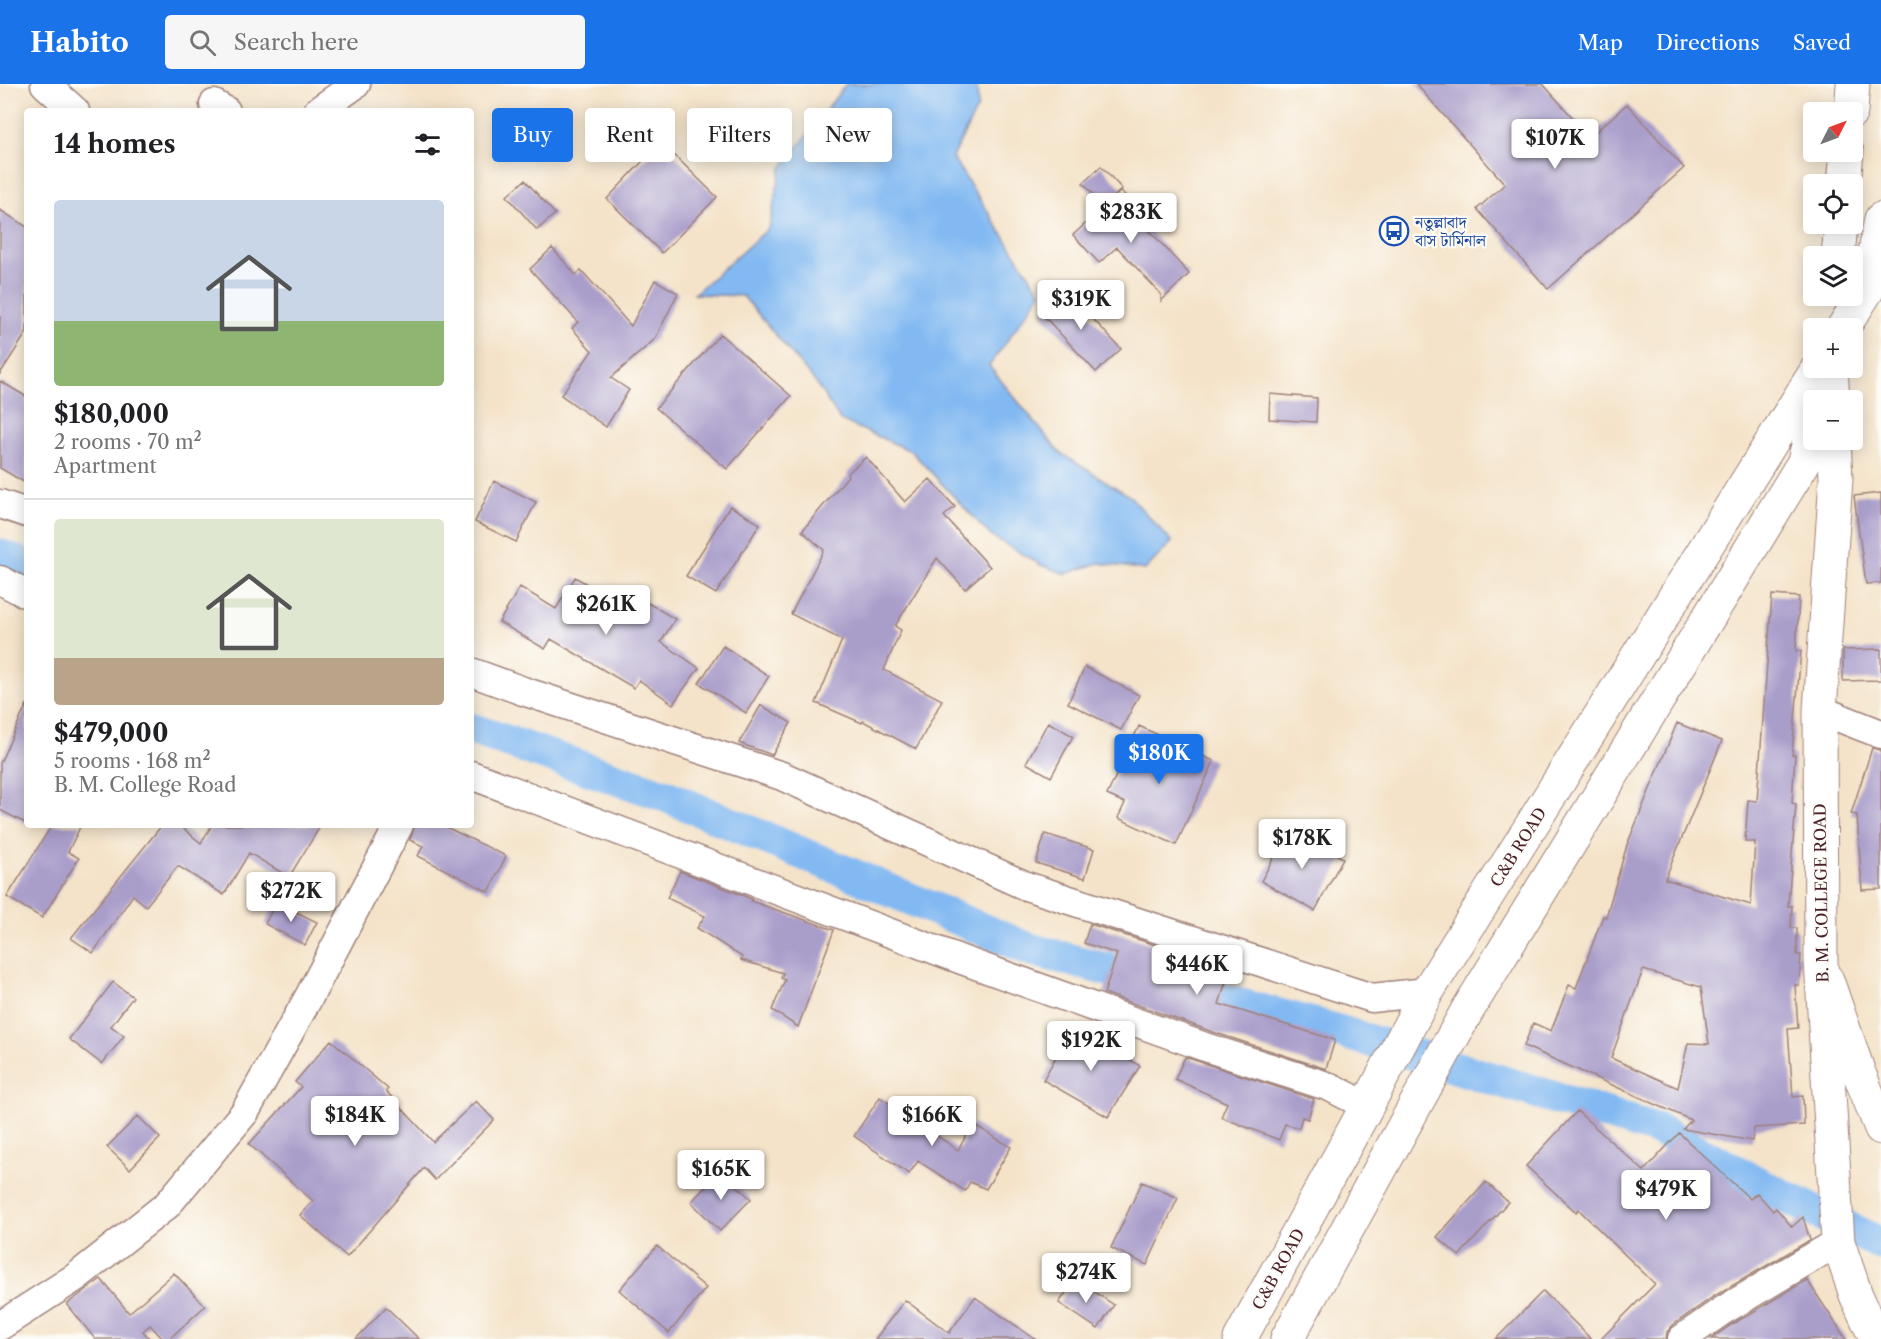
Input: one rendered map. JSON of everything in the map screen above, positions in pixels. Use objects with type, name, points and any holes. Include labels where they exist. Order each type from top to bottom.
[{"type":"main road","points":[[1852,102],[1853,84]]},
{"type":"main road","points":[[1849,318],[1868,289],[1881,219]]},
{"type":"main road","name":"C&B ROAD","points":[[1240,1339],[1427,992],[1812,378]]},
{"type":"main road","points":[[1287,1339],[1467,1011],[1804,462],[1807,450]]},
{"type":"main road","name":"B. M. COLLEGE ROAD","points":[[1835,450],[1836,479],[1820,710],[1821,961],[1838,1242],[1856,1295],[1876,1339]]},
{"type":"main road","points":[[1821,961],[1859,1073],[1881,1128]]},
{"type":"street","points":[[45,84],[72,108]]},
{"type":"street","points":[[322,108],[356,84]]},
{"type":"street","points":[[0,504],[24,512]]},
{"type":"street","points":[[0,580],[24,592]]},
{"type":"street","points":[[474,673],[782,776],[1026,886],[1372,998],[1427,992]]},
{"type":"street","points":[[1820,710],[1881,734]]},
{"type":"street","points":[[474,776],[984,968],[1205,1047],[1330,1087],[1367,1106]]},
{"type":"street","points":[[0,1326],[76,1277],[167,1205],[245,1112],[310,995],[397,828]]},
{"type":"street","points":[[1682,1339],[1722,1311],[1838,1242]]},
{"type":"water","points":[[846,84],[977,84],[978,107],[952,157],[1041,293],[989,366],[1059,452],[1131,497],[1172,542],[1145,570],[1099,563],[1066,574],[1041,565],[991,536],[911,451],[840,420],[816,383],[743,296],[694,294],[769,228],[781,169],[786,162],[792,162],[792,155],[804,139],[804,162],[892,162],[892,108],[828,108]]},
{"type":"building","points":[[1416,84],[1543,84],[1590,137],[1627,104],[1684,168],[1548,289],[1477,209],[1505,184]]},
{"type":"building","points":[[675,156],[717,197],[662,253],[607,199],[642,162],[675,162]]},
{"type":"building","points":[[1101,166],[1122,189],[1103,206],[1083,183]]},
{"type":"building","points":[[525,180],[555,214],[537,230],[507,196]]},
{"type":"building","points":[[1121,191],[1144,216],[1140,220],[1189,274],[1161,301],[1161,294],[1117,247],[1099,263],[1073,235]]},
{"type":"building","points":[[0,210],[24,225],[24,337],[0,374]]},
{"type":"building","points":[[552,248],[576,275],[581,270],[631,326],[655,280],[678,293],[655,339],[611,378],[629,390],[606,427],[561,395],[592,351],[572,328],[578,322],[530,269]]},
{"type":"building","points":[[1066,290],[1121,349],[1096,372],[1041,313]]},
{"type":"building","points":[[720,334],[791,396],[727,469],[656,408]]},
{"type":"building","points":[[0,381],[24,395],[24,482],[0,468]]},
{"type":"building","points":[[1270,394],[1317,398],[1316,422],[1269,419]]},
{"type":"building","points":[[866,457],[905,502],[930,479],[955,507],[944,516],[990,567],[965,589],[937,558],[895,626],[901,630],[884,670],[942,700],[916,749],[863,721],[862,723],[816,703],[842,640],[791,614],[824,550],[802,531],[848,476],[847,474]]},
{"type":"building","points":[[494,481],[536,502],[516,542],[475,522]]},
{"type":"building","points":[[1881,493],[1881,583],[1866,584],[1854,496]]},
{"type":"building","points":[[730,506],[760,524],[716,594],[686,576]]},
{"type":"building","points":[[575,577],[631,610],[638,597],[675,619],[661,642],[699,668],[673,704],[639,680],[634,688],[551,639],[545,649],[499,622],[520,587],[556,609]]},
{"type":"building","points":[[1772,595],[1799,597],[1796,651],[1801,651],[1792,755],[1795,755],[1792,803],[1796,804],[1788,906],[1792,906],[1791,928],[1797,928],[1797,955],[1801,955],[1799,985],[1795,985],[1798,1028],[1788,1029],[1793,1097],[1803,1096],[1804,1125],[1754,1128],[1752,1141],[1683,1129],[1691,1120],[1524,1046],[1533,1023],[1551,1031],[1569,985],[1576,988],[1603,916],[1606,917],[1627,845],[1677,723],[1722,741],[1665,879],[1751,905],[1755,842],[1745,842],[1748,800],[1757,801]],"holes":[[[1643,970],[1701,987],[1709,1044],[1688,1043],[1678,1088],[1611,1058]]]},
{"type":"building","points":[[723,646],[769,676],[746,713],[699,683]]},
{"type":"building","points":[[1881,649],[1881,680],[1843,681],[1843,650]]},
{"type":"building","points":[[1085,667],[1139,695],[1121,730],[1068,703]]},
{"type":"building","points":[[761,705],[791,723],[772,755],[739,743]]},
{"type":"building","points":[[24,711],[24,822],[0,810],[0,763]]},
{"type":"building","points":[[1048,722],[1073,736],[1051,777],[1026,763]]},
{"type":"building","points":[[1139,726],[1214,761],[1176,845],[1118,818],[1125,803],[1107,795]]},
{"type":"building","points":[[1872,748],[1881,750],[1881,889],[1862,890],[1857,815],[1851,814]]},
{"type":"building","points":[[50,828],[80,828],[68,852],[79,858],[42,918],[7,897]]},
{"type":"building","points":[[160,828],[183,828],[201,843],[210,828],[319,828],[289,877],[249,853],[224,895],[178,866],[146,906],[133,895],[93,953],[71,938]]},
{"type":"building","points":[[414,828],[448,828],[506,856],[489,892],[418,856],[423,846],[410,840]]},
{"type":"building","points":[[1289,829],[1343,858],[1315,911],[1261,881]]},
{"type":"building","points":[[1045,834],[1094,849],[1085,878],[1036,863]]},
{"type":"building","points":[[680,871],[752,899],[751,901],[834,930],[798,1027],[772,1010],[785,980],[781,978],[783,973],[741,960],[742,957],[697,928],[705,916],[667,898]]},
{"type":"building","points":[[276,902],[317,922],[305,945],[265,924]]},
{"type":"building","points":[[1090,924],[1230,969],[1219,1004],[1335,1040],[1326,1069],[1104,993],[1117,954],[1084,943]]},
{"type":"building","points":[[113,982],[133,997],[111,1026],[124,1036],[102,1064],[69,1039]]},
{"type":"building","points":[[1074,1025],[1140,1066],[1108,1117],[1043,1080]]},
{"type":"building","points":[[331,1040],[388,1089],[386,1091],[433,1142],[476,1101],[494,1120],[435,1180],[424,1168],[347,1257],[300,1215],[313,1201],[249,1144],[301,1087],[295,1082]]},
{"type":"building","points":[[1185,1057],[1314,1099],[1308,1119],[1302,1117],[1299,1128],[1285,1124],[1279,1140],[1221,1117],[1227,1103],[1175,1079]]},
{"type":"building","points":[[880,1097],[958,1150],[973,1124],[1011,1147],[986,1189],[970,1182],[965,1191],[918,1161],[909,1174],[854,1136]]},
{"type":"building","points":[[1577,1111],[1644,1171],[1679,1133],[1750,1199],[1757,1193],[1773,1211],[1776,1208],[1792,1227],[1803,1217],[1810,1240],[1713,1297],[1673,1325],[1667,1332],[1666,1339],[1601,1339],[1655,1284],[1578,1209],[1576,1212],[1526,1166]]},
{"type":"building","points":[[138,1116],[160,1138],[130,1169],[107,1147]]},
{"type":"building","points":[[721,1171],[751,1199],[720,1231],[691,1202]]},
{"type":"building","points":[[1142,1182],[1178,1198],[1147,1265],[1111,1248]]},
{"type":"building","points":[[1486,1182],[1508,1202],[1459,1256],[1437,1237]]},
{"type":"building","points":[[657,1246],[706,1288],[669,1333],[619,1290]]},
{"type":"building","points":[[174,1273],[205,1306],[169,1339],[163,1339],[150,1325],[143,1331],[150,1339],[95,1339],[67,1304],[101,1279],[129,1313]]},
{"type":"building","points":[[1075,1279],[1114,1305],[1098,1329],[1059,1303]]},
{"type":"building","points":[[1807,1280],[1846,1339],[1711,1339],[1731,1325]]},
{"type":"building","points":[[1543,1291],[1591,1339],[1496,1339]]},
{"type":"building","points":[[975,1297],[1035,1339],[875,1339],[905,1300],[949,1333]]},
{"type":"building","points":[[386,1307],[419,1339],[356,1339]]},
{"type":"waterway","points":[[0,555],[24,565]]},
{"type":"waterway","points":[[474,730],[661,794],[1029,949],[1325,1027],[1659,1130],[1764,1186],[1881,1244]]},
{"type":"place","name":"নতুল্লাবাদ বাস টার্মিনাল","points":[[1394,231]]}]
